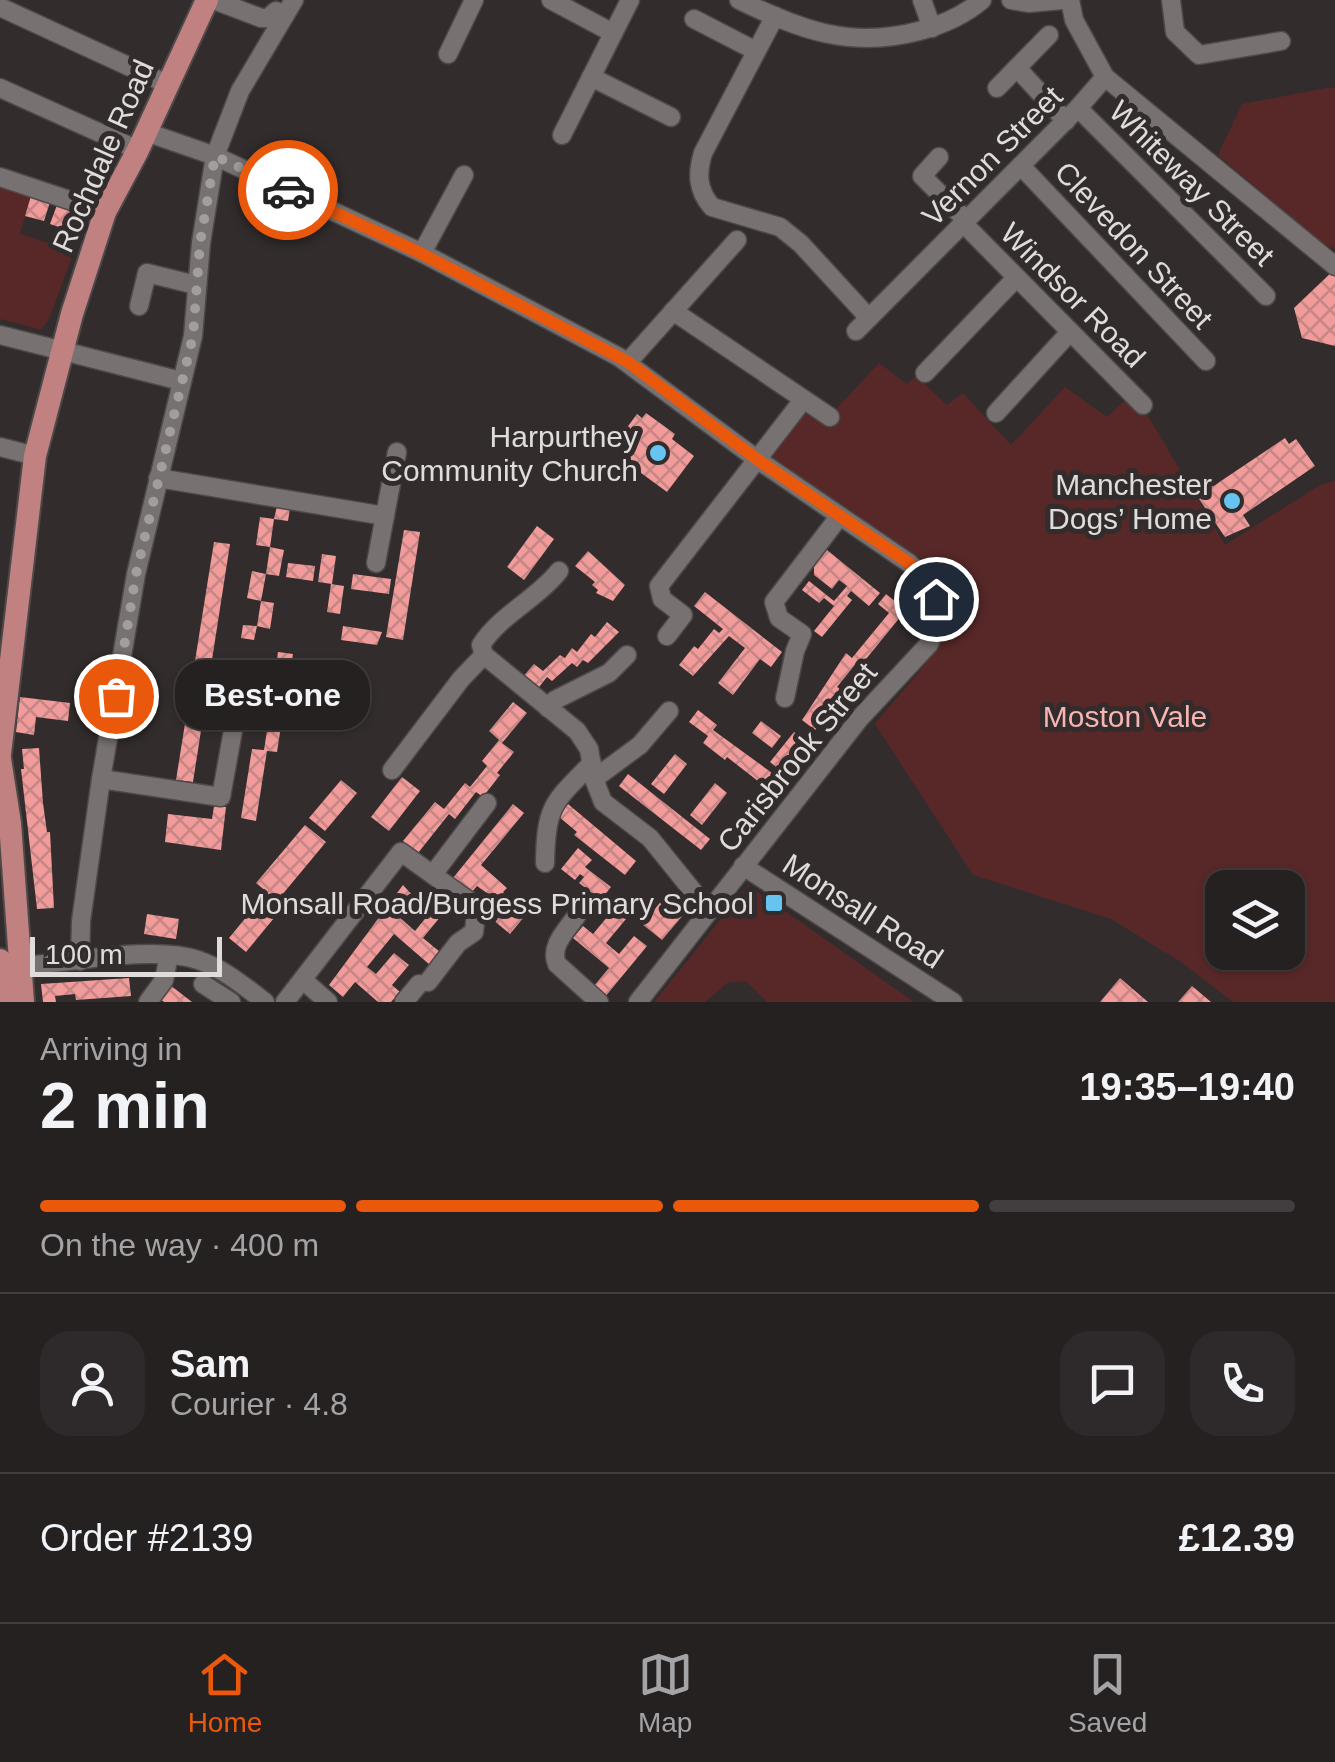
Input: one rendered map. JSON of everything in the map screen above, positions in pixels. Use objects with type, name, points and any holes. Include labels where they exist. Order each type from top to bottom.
[{"type":"main road","name":"Rochdale Road","points":[[2,1002],[7,965],[10,823],[0,757],[34,456],[106,212],[211,0]]},
{"type":"main road","name":"Rochdale Road","points":[[7,965],[23,1002]]},
{"type":"street","points":[[211,0],[262,18],[289,8]]},
{"type":"street","points":[[448,54],[474,0]]},
{"type":"street","points":[[551,0],[613,33]]},
{"type":"street","points":[[562,134],[630,0]]},
{"type":"street","points":[[922,0],[932,28]]},
{"type":"street","points":[[746,2],[815,32],[849,40],[892,38],[932,28],[958,17],[982,0]]},
{"type":"street","points":[[1011,0],[1062,0]]},
{"type":"street","name":"Vernon Street","points":[[756,51],[703,153],[697,173],[705,199],[724,212],[780,227],[801,244],[863,324],[1105,77],[1074,20],[1070,0]]},
{"type":"street","points":[[1171,0],[1175,32],[1199,55],[1281,41]]},
{"type":"street","points":[[0,7],[167,84]]},
{"type":"street","points":[[80,961],[81,921],[101,778],[136,574],[193,336],[196,285],[215,156],[240,91],[289,8]]},
{"type":"street","points":[[694,19],[756,51],[775,16]]},
{"type":"street","points":[[998,88],[1049,36]]},
{"type":"street","name":"Whiteway Street","points":[[1017,68],[1072,114],[1266,296]]},
{"type":"street","points":[[591,77],[671,117]]},
{"type":"street","points":[[1105,77],[1335,266]]},
{"type":"street","name":"Carisbrook Street","points":[[0,88],[142,141],[215,156],[422,254],[628,362],[758,460],[921,572],[934,591],[936,625],[929,644],[860,718],[638,1002]]},
{"type":"street","name":"Windsor Road","points":[[940,157],[922,176],[1016,278],[1143,405]]},
{"type":"street","name":"Clevedon Street","points":[[1021,166],[1206,361]]},
{"type":"street","points":[[422,254],[464,175]]},
{"type":"street","points":[[0,177],[106,212]]},
{"type":"street","points":[[628,362],[737,240]]},
{"type":"street","points":[[139,306],[147,272],[196,285]]},
{"type":"street","points":[[925,372],[1016,278]]},
{"type":"street","points":[[673,311],[830,417]]},
{"type":"street","points":[[996,413],[1070,332]]},
{"type":"street","points":[[0,336],[181,380]]},
{"type":"street","points":[[667,636],[683,616],[662,598],[660,586],[803,400]]},
{"type":"street","points":[[0,447],[34,456]]},
{"type":"street","points":[[376,564],[397,452]]},
{"type":"street","points":[[158,478],[385,516]]},
{"type":"street","points":[[785,698],[802,634],[779,618],[774,602],[839,517]]},
{"type":"street","points":[[392,770],[482,650],[492,630],[537,596],[559,571]]},
{"type":"street","points":[[482,650],[577,731],[589,750],[603,802],[650,838],[710,911]]},
{"type":"street","points":[[548,708],[554,700],[609,673],[628,654]]},
{"type":"street","points":[[101,778],[221,798],[242,686]]},
{"type":"street","points":[[542,855],[549,813],[565,790],[640,745],[669,711]]},
{"type":"street","points":[[434,873],[486,803]]},
{"type":"street","points":[[285,1002],[401,852],[472,903],[476,919],[474,932],[458,943],[429,981],[404,1002]]},
{"type":"street","name":"Monsall Road","points":[[743,866],[953,1002]]},
{"type":"street","points":[[577,915],[554,946],[554,956],[557,964],[599,1002]]},
{"type":"street","points":[[7,965],[169,956],[198,960],[218,968],[265,1002]]},
{"type":"street","points":[[148,1002],[164,980],[169,956]]},
{"type":"street","points":[[303,980],[328,1002]]},
{"type":"street","points":[[202,984],[231,1002]]},
{"type":"green space","points":[[1335,88],[1335,249],[1320,242],[1218,155],[1242,104]]},
{"type":"green space","points":[[0,187],[31,196],[20,234],[74,251],[49,319],[41,330],[0,319]]},
{"type":"green space","name":"Moston Vale","points":[[879,363],[907,384],[916,376],[947,405],[963,393],[1011,445],[1065,387],[1107,417],[1130,396],[1148,416],[1225,545],[1320,485],[1335,481],[1335,1002],[1233,1002],[1184,964],[1111,919],[973,875],[875,724],[936,647],[946,605],[940,583],[924,560],[768,458],[809,409],[823,423]]},
{"type":"green space","points":[[748,885],[914,1002],[767,1002],[746,981],[727,983],[705,1002],[654,1002]]},
{"type":"building","points":[[31,196],[50,202],[44,221],[25,216]]},
{"type":"building","points":[[57,205],[77,211],[70,231],[50,224]]},
{"type":"building","points":[[1335,269],[1335,346],[1302,338],[1294,308]]},
{"type":"building","name":"Harpurthey Community Church","points":[[646,413],[675,434],[672,439],[694,456],[667,492],[622,459],[628,450],[617,441],[637,414],[642,418]]},
{"type":"building","name":"Manchester Dogs’ Home","points":[[1285,438],[1289,444],[1296,439],[1315,466],[1243,515],[1250,526],[1225,537],[1190,486],[1202,478],[1207,485],[1212,481],[1215,485]]},
{"type":"building","points":[[277,506],[290,508],[288,521],[274,519]]},
{"type":"building","points":[[260,517],[274,519],[270,547],[256,545]]},
{"type":"building","points":[[537,526],[554,539],[524,580],[507,567]]},
{"type":"building","points":[[404,530],[420,532],[403,640],[386,637]]},
{"type":"building","points":[[214,542],[230,544],[193,782],[176,780]]},
{"type":"building","points":[[270,547],[284,550],[279,576],[266,574]]},
{"type":"building","points":[[827,550],[880,593],[869,606],[851,591],[847,596],[852,600],[822,637],[814,631],[834,606],[824,598],[819,603],[802,590],[809,581],[834,601],[847,586],[839,580],[832,589],[814,575],[814,565]]},
{"type":"building","points":[[588,551],[625,585],[613,601],[596,593],[598,590],[592,585],[595,582],[575,566]]},
{"type":"building","points":[[322,554],[336,556],[332,584],[318,582]]},
{"type":"building","points":[[288,563],[315,566],[313,581],[286,577]]},
{"type":"building","points":[[252,571],[266,574],[261,601],[247,598]]},
{"type":"building","points":[[353,574],[391,579],[389,594],[351,589]]},
{"type":"building","points":[[331,584],[344,586],[340,614],[327,612]]},
{"type":"building","points":[[705,592],[782,652],[771,667],[760,659],[733,695],[718,683],[745,648],[729,636],[693,676],[679,665],[714,629],[719,633],[723,629],[694,606]]},
{"type":"building","points":[[886,594],[906,610],[862,664],[858,661],[837,687],[842,690],[815,730],[802,720],[846,653],[852,658],[889,613],[878,604]]},
{"type":"building","points":[[261,601],[274,603],[270,629],[257,626]]},
{"type":"building","points":[[607,622],[619,632],[588,663],[583,660],[577,667],[572,663],[552,681],[547,677],[536,691],[521,679],[534,664],[543,671],[560,655],[565,658],[572,648],[577,652]]},
{"type":"building","points":[[243,625],[257,626],[254,640],[241,638]]},
{"type":"building","points":[[343,626],[382,632],[377,645],[341,640]]},
{"type":"building","points":[[278,652],[293,654],[287,694],[272,692]]},
{"type":"building","points":[[328,687],[342,689],[338,717],[323,715]]},
{"type":"building","points":[[259,690],[272,692],[268,724],[255,722]]},
{"type":"building","points":[[20,697],[70,703],[68,721],[36,717],[34,735],[16,732]]},
{"type":"building","points":[[513,702],[527,713],[502,743],[514,752],[497,773],[500,775],[483,797],[476,792],[455,819],[449,814],[418,853],[403,841],[435,802],[444,809],[465,783],[470,787],[487,766],[482,761],[499,740],[489,731]]},
{"type":"building","points":[[698,710],[717,725],[713,730],[790,786],[781,799],[703,743],[708,736],[689,722]]},
{"type":"building","points":[[761,721],[781,736],[772,748],[752,733]]},
{"type":"building","points":[[268,724],[281,726],[277,752],[267,751],[256,821],[241,818],[252,749],[264,750]]},
{"type":"building","points":[[794,732],[806,742],[782,772],[770,762]]},
{"type":"building","points":[[39,748],[43,803],[50,832],[54,908],[37,909],[21,769],[22,749]]},
{"type":"building","points":[[675,754],[687,764],[664,794],[651,784]]},
{"type":"building","points":[[628,774],[710,839],[701,850],[619,786]]},
{"type":"building","points":[[402,777],[420,791],[389,831],[371,817]]},
{"type":"building","points":[[341,780],[357,793],[325,831],[309,818]]},
{"type":"building","points":[[715,783],[727,793],[702,825],[690,815]]},
{"type":"building","points":[[513,804],[524,813],[481,865],[507,888],[503,892],[517,903],[512,908],[524,917],[510,934],[492,919],[497,913],[488,905],[494,898],[477,886],[471,893],[453,878]]},
{"type":"building","points":[[568,804],[636,861],[625,875],[574,835],[577,832],[558,816]]},
{"type":"building","points":[[214,806],[226,807],[221,850],[165,842],[168,814],[212,819]]},
{"type":"building","points":[[305,825],[326,842],[277,901],[284,906],[246,952],[229,938],[267,892],[256,883]]},
{"type":"building","points":[[578,848],[592,860],[585,867],[611,887],[601,900],[579,883],[584,877],[580,874],[575,880],[561,869]]},
{"type":"building","points":[[403,885],[414,897],[398,916],[415,931],[433,909],[441,916],[423,938],[440,952],[430,965],[394,934],[367,967],[376,974],[394,953],[409,965],[392,985],[400,992],[391,1002],[378,1002],[355,982],[343,997],[329,985]]},
{"type":"building","points":[[664,898],[684,914],[662,940],[642,924]]},
{"type":"building","points":[[613,910],[626,919],[606,943],[619,954],[634,936],[647,946],[605,997],[593,987],[609,968],[573,938],[583,926],[593,934]]},
{"type":"building","points":[[147,914],[179,919],[176,939],[144,934]]},
{"type":"building","points":[[129,978],[131,996],[76,1000],[75,994],[55,996],[56,1002],[43,1002],[41,984]]},
{"type":"building","points":[[1120,978],[1148,1002],[1100,1002]]},
{"type":"building","points":[[170,985],[192,1002],[160,999]]},
{"type":"building","points":[[1192,986],[1211,1002],[1178,1002]]},
{"type":"way so far","points":[[116,696],[136,574],[193,336],[200,243],[215,156],[288,190]]},
{"type":"place","name":"Harpurthey Community Church","points":[[658,453]]},
{"type":"place","name":"Manchester Dogs’ Home","points":[[1232,501]]},
{"type":"place","name":"Best-one","points":[[116,696]]},
{"type":"place","name":"Monsall Road/Burgess Primary School","points":[[774,903]]},
{"type":"route","points":[[288,190],[422,254],[628,362],[758,460],[921,572],[936,599]]}]
